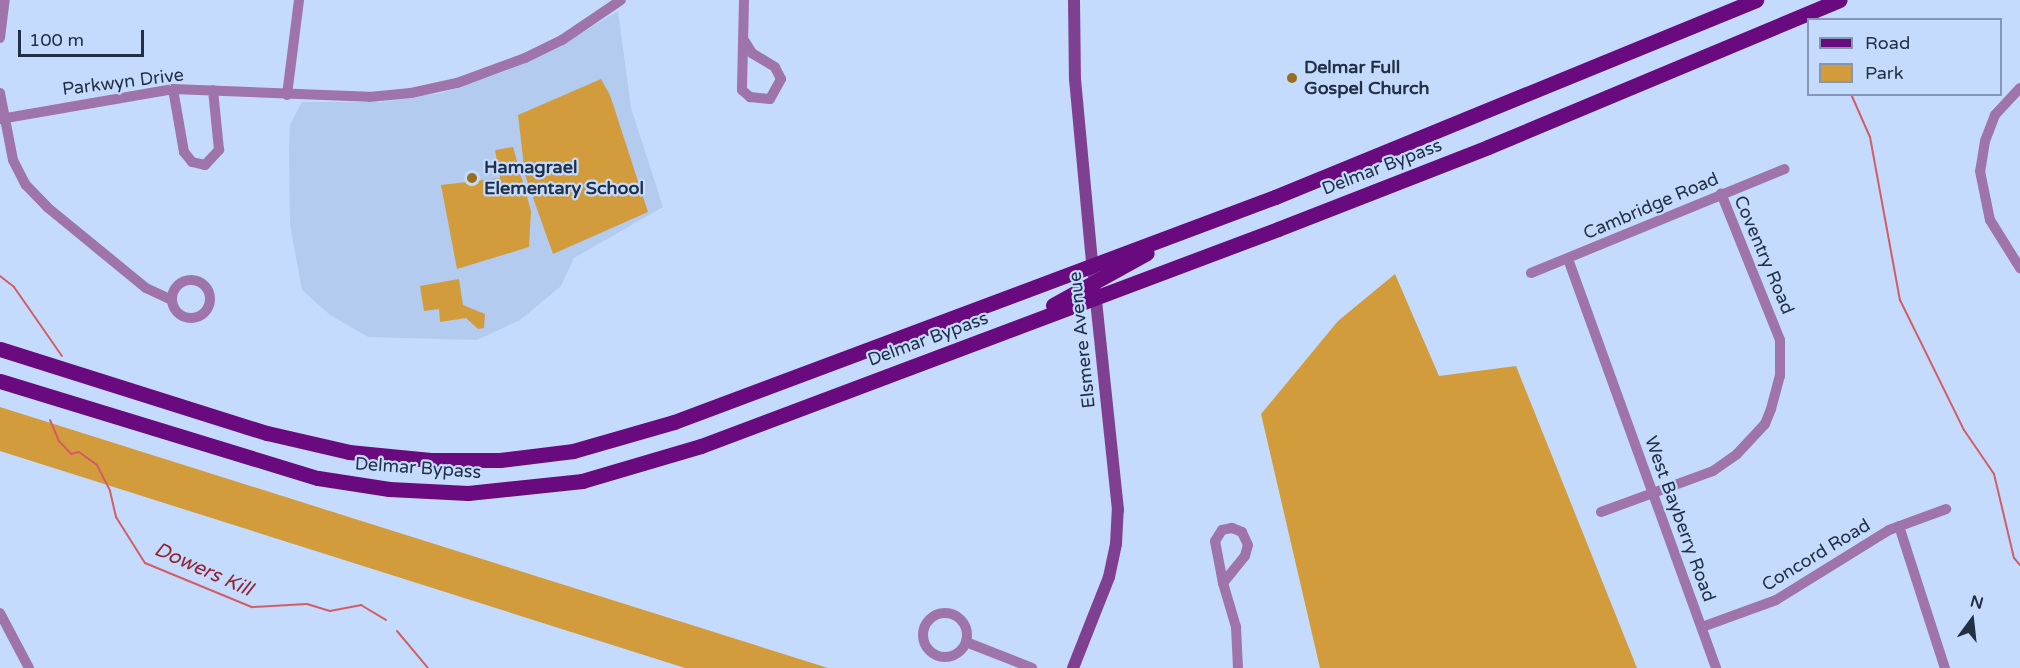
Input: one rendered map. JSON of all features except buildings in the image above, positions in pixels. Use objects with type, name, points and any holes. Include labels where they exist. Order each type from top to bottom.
[{"type":"main road","name":"Elsmere Avenue","points":[[1073,668],[1109,577],[1116,544],[1118,509],[1075,79],[1074,0]]},
{"type":"main road","name":"Delmar Bypass","points":[[0,349],[306,443],[371,456],[500,460],[573,451],[674,422],[1248,207],[1415,142],[1756,0]]},
{"type":"main road","name":"Delmar Bypass","points":[[0,381],[318,478],[389,489],[468,493],[548,486],[633,468],[1096,298],[1478,151],[1839,0]]},
{"type":"main road","points":[[928,360],[1062,302],[1135,258],[1248,207]]},
{"type":"street","points":[[0,38],[5,0]]},
{"type":"street","points":[[288,95],[299,0]]},
{"type":"street","name":"Parkwyn Drive","points":[[2,118],[173,90],[369,97],[457,83],[525,58],[562,40],[609,3],[621,0]]},
{"type":"street","points":[[744,0],[745,42],[742,90],[750,97],[770,99],[781,79],[776,67],[752,53],[745,42]]},
{"type":"street","points":[[2020,88],[1995,115],[1985,141],[1980,171],[1990,220],[2020,268]]},
{"type":"street","points":[[173,90],[184,152],[192,162],[205,165],[219,150],[213,90]]},
{"type":"street","points":[[0,93],[2,118],[14,160],[26,185],[146,288],[170,299]]},
{"type":"street","name":"Cambridge Road","points":[[1531,273],[1568,260],[1720,194],[1784,169]]},
{"type":"street","name":"Coventry Road","points":[[1601,512],[1713,471],[1737,454],[1765,424],[1778,388],[1780,340],[1774,320],[1720,194]]},
{"type":"street","name":"West Bayberry Road","points":[[1568,260],[1716,668]]},
{"type":"street","name":"Concord Road","points":[[1702,627],[1776,600],[1899,526],[1946,509]]},
{"type":"street","points":[[1899,526],[1943,667]]},
{"type":"street","points":[[1223,583],[1245,556],[1248,545],[1242,532],[1232,528],[1222,530],[1215,541],[1223,583],[1236,627],[1238,668]]},
{"type":"street","points":[[0,613],[29,668]]},
{"type":"street","points":[[951,613],[966,627],[966,642],[958,653],[943,657],[930,651],[923,630],[936,614],[951,613]]},
{"type":"street","points":[[966,642],[1032,668]]},
{"type":"shaded area","name":"Hamagrael Elementary School","points":[[618,11],[631,108],[663,207],[574,258],[561,286],[520,320],[477,340],[368,337],[330,315],[302,290],[290,225],[289,150],[290,125],[302,102],[381,102],[441,93],[506,71],[551,51]]},
{"type":"green space","points":[[601,79],[610,95],[648,212],[553,254],[525,175],[518,115]]},
{"type":"green space","points":[[513,147],[531,211],[529,247],[457,269],[441,185],[500,178],[495,150]]},
{"type":"green space","points":[[1395,274],[1439,376],[1516,366],[1637,668],[1320,668],[1261,414],[1338,321]]},
{"type":"green space","points":[[459,279],[463,305],[485,314],[484,328],[478,329],[466,318],[440,322],[439,309],[424,311],[420,286]]},
{"type":"green space","points":[[0,407],[828,668],[685,668],[0,451]]},
{"type":"waterway","points":[[1852,96],[1870,137],[1900,300],[1964,430],[1994,474],[2014,558],[2020,565]]},
{"type":"waterway","name":"Dowers Kill","points":[[0,276],[14,287],[62,356]]},
{"type":"waterway","name":"Dowers Kill","points":[[50,420],[59,441],[71,454],[79,452],[97,465],[110,491],[116,517],[145,563],[252,607],[307,604],[330,611],[361,605],[386,620]]},
{"type":"waterway","name":"Dowers Kill","points":[[397,631],[428,668]]},
{"type":"place","name":"Delmar Full Gospel Church","points":[[1292,78]]},
{"type":"place","name":"Hamagrael Elementary School","points":[[472,178]]}]
